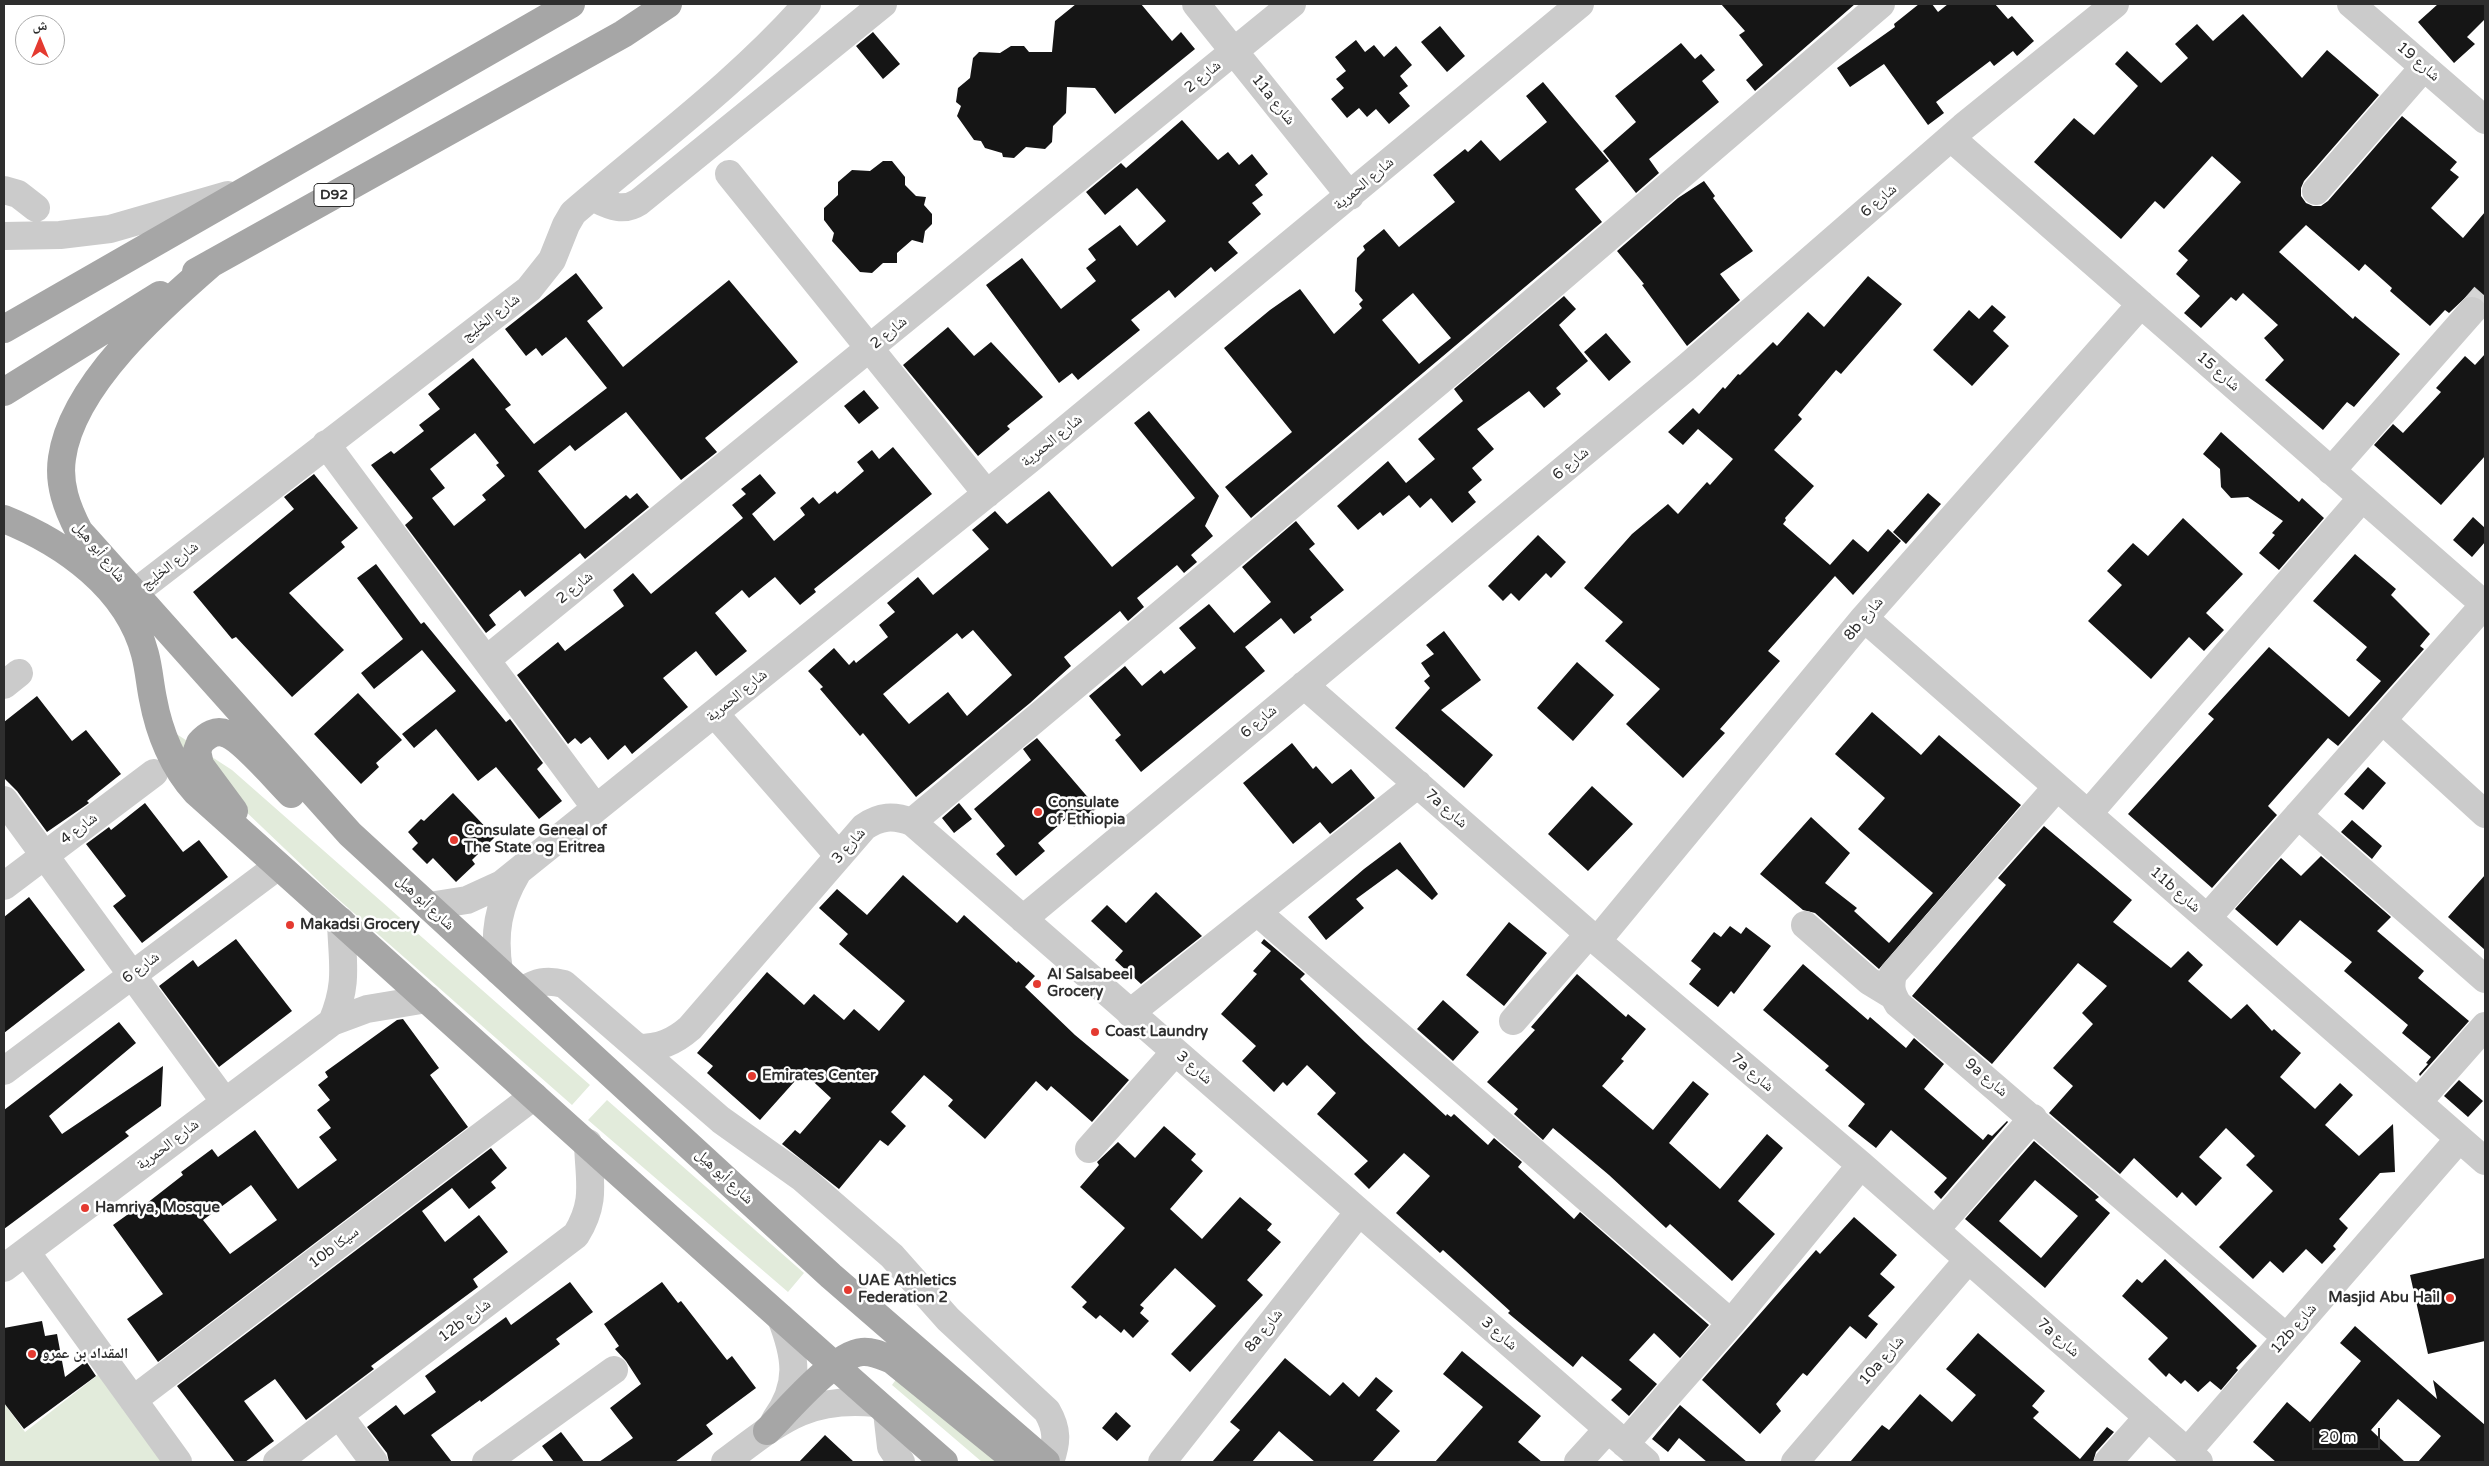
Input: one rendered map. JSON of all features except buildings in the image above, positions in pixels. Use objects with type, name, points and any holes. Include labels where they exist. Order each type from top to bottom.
[{"type":"main road","points":[[4,330],[241,191],[571,4]]},
{"type":"main road","name":"D92","points":[[4,392],[212,263],[623,34],[668,4]]},
{"type":"main road","name":"شارع أبو هيل","points":[[212,263],[159,310],[128,343],[90,392],[65,443],[61,476],[70,514],[79,531],[133,594],[350,834],[832,1276],[1048,1462]]},
{"type":"main road","name":"شارع أبو هيل","points":[[4,519],[40,535],[60,548],[98,578],[123,606],[140,638],[160,728],[184,780],[781,1318],[944,1462]]},
{"type":"main road","points":[[243,835],[234,810],[200,765],[198,758],[200,743],[212,733],[220,732],[236,739],[322,826],[340,833],[350,834]]},
{"type":"main road","points":[[767,1431],[834,1365],[846,1356],[862,1352],[878,1354],[892,1360],[1003,1450],[1025,1462],[1031,1462]]},
{"type":"street","name":"شارع الخليج","points":[[133,594],[529,289],[552,260],[570,218],[592,197],[719,92],[768,46],[807,4]]},
{"type":"street","points":[[592,197],[618,208],[632,206],[883,4]]},
{"type":"street","name":"11a شارع","points":[[1196,4],[1350,196]]},
{"type":"street","name":"شارع 2","points":[[486,660],[1292,4]]},
{"type":"street","name":"شارع الحمرية","points":[[429,906],[448,905],[476,897],[502,884],[987,494],[1350,196],[1580,4]]},
{"type":"street","points":[[912,822],[1508,324],[1880,4]]},
{"type":"street","name":"شارع 6","points":[[1023,919],[1687,367],[1951,138],[2115,4]]},
{"type":"street","name":"شارع 19","points":[[2351,4],[2485,120]]},
{"type":"street","points":[[2316,191],[2424,67]]},
{"type":"street","points":[[719,92],[741,119]]},
{"type":"street","name":"شارع 15","points":[[1951,138],[2485,605]]},
{"type":"street","points":[[729,174],[987,494]]},
{"type":"street","points":[[4,190],[18,194],[36,208]]},
{"type":"street","points":[[4,236],[60,235],[110,229],[241,191]]},
{"type":"street","name":"8b شارع","points":[[1513,1021],[1593,938],[1864,618],[2141,304]]},
{"type":"street","points":[[2331,471],[2472,311]]},
{"type":"street","points":[[326,444],[596,807]]},
{"type":"street","points":[[2088,814],[2362,498]]},
{"type":"street","points":[[2207,918],[2485,605]]},
{"type":"street","name":"11b شارع","points":[[1864,618],[2485,1161]]},
{"type":"street","name":"7a شارع","points":[[1304,685],[1593,938],[1861,1165],[2193,1457]]},
{"type":"street","points":[[715,714],[839,856]]},
{"type":"street","points":[[2382,720],[2485,814]]},
{"type":"street","name":"شارع 4","points":[[4,886],[154,773]]},
{"type":"street","points":[[1130,1013],[1418,784]]},
{"type":"street","points":[[1892,995],[1890,984],[1893,974],[2057,787]]},
{"type":"street","points":[[4,800],[224,1102]]},
{"type":"street","points":[[2298,814],[2485,979]]},
{"type":"street","name":"شارع 3","points":[[638,1048],[652,1048],[666,1044],[679,1038],[690,1028],[864,827],[871,822],[889,817],[912,822],[1646,1462]]},
{"type":"street","name":"شارع 6","points":[[4,1071],[278,866]]},
{"type":"street","name":"شارع الحمرية","points":[[499,971],[496,950],[497,923],[507,890],[517,872]]},
{"type":"street","points":[[1257,912],[1731,1323]]},
{"type":"street","points":[[332,1022],[340,1003],[344,984],[341,921]]},
{"type":"street","name":"9a شارع","points":[[1805,925],[1869,982],[1892,995],[1898,1004],[2033,1118],[2286,1338]]},
{"type":"street","points":[[521,991],[537,982],[551,980],[564,984],[721,1120],[801,1177],[892,1256],[948,1319],[1047,1411],[1056,1432],[1056,1445],[1048,1462]]},
{"type":"street","name":"شارع الحمرية","points":[[4,1268],[332,1022],[367,1009],[427,999]]},
{"type":"street","points":[[2418,1102],[2485,1026]]},
{"type":"street","points":[[1089,1150],[1175,1052]]},
{"type":"street","name":"10b سيكا","points":[[133,1400],[534,1096]]},
{"type":"street","points":[[1935,1230],[2033,1118]]},
{"type":"street","name":"12b شارع","points":[[2193,1457],[2286,1338],[2460,1139]]},
{"type":"street","name":"12b شارع","points":[[277,1462],[576,1235],[587,1218],[591,1198],[588,1143]]},
{"type":"street","points":[[1578,1462],[1617,1437],[1731,1323],[1861,1165]]},
{"type":"street","name":"8a شارع","points":[[1145,1462],[1166,1456],[1359,1212]]},
{"type":"street","points":[[26,1252],[178,1462]]},
{"type":"street","name":"10a شارع","points":[[1795,1462],[1968,1260]]},
{"type":"street","points":[[767,1431],[785,1406],[794,1377],[792,1346],[781,1318]]},
{"type":"street","points":[[486,1462],[614,1370]]},
{"type":"street","points":[[737,1458],[767,1431],[796,1413],[821,1403],[849,1400],[881,1407],[891,1447],[901,1462]]},
{"type":"street","points":[[339,1415],[374,1462]]},
{"type":"street","points":[[2108,1462],[2148,1417]]},
{"type":"green space","points":[[178,735],[232,770],[590,1085],[572,1105],[330,892],[172,741]]},
{"type":"green space","points":[[607,1100],[804,1273],[788,1292],[588,1120]]},
{"type":"green space","points":[[108,1367],[171,1462],[4,1462],[4,1403],[25,1432]]},
{"type":"green space","points":[[900,1374],[1003,1462],[982,1462],[892,1385]]},
{"type":"tunnel","points":[[2472,311],[2485,296]]},
{"type":"place","name":"Consulate of Ethiopia","points":[[1038,812]]},
{"type":"place","name":"Consulate Geneal of The State og Eritrea","points":[[454,840]]},
{"type":"place","name":"Makadsi Grocery","points":[[290,925]]},
{"type":"place","name":"Al Salsabeel Grocery","points":[[1037,984]]},
{"type":"place","name":"Coast Laundry","points":[[1095,1032]]},
{"type":"place","name":"Emirates Center","points":[[752,1076]]},
{"type":"place","name":"Hamriya, Mosque","points":[[85,1208]]},
{"type":"place","name":"UAE Athletics Federation 2","points":[[848,1290]]},
{"type":"place","name":"Masjid Abu Hail","points":[[2450,1298]]},
{"type":"place","name":"المقداد بن عمرو","points":[[32,1354]]}]
